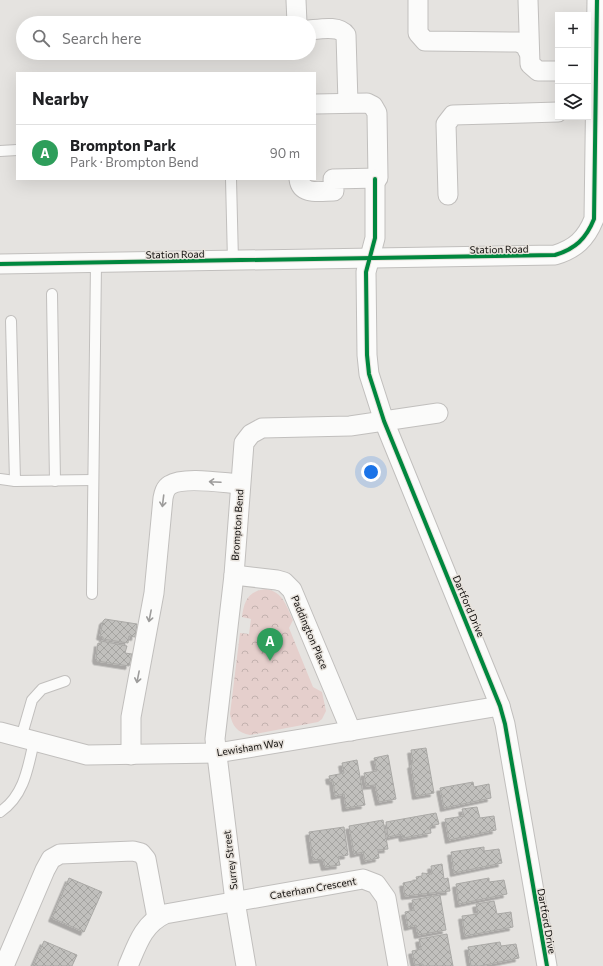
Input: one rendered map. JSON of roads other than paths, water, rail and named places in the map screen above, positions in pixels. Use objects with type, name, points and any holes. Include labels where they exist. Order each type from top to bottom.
[{"type":"street","points":[[296,0],[297,16]]},
{"type":"street","points":[[418,0],[418,33],[425,41],[518,42],[525,45],[528,52]]},
{"type":"street","points":[[528,0],[528,52],[530,64],[535,70],[555,71]]},
{"type":"street","name":"Station Road","points":[[0,264],[555,255],[576,247],[584,238],[594,219],[592,70],[597,0]]},
{"type":"street","points":[[316,30],[337,29],[346,35],[348,103]]},
{"type":"street","name":"Dartford Drive","points":[[316,104],[370,104],[377,113],[378,178],[375,178],[375,238],[371,259],[366,272],[367,355],[369,374],[384,421],[500,706],[505,724],[546,966]]},
{"type":"street","points":[[448,195],[446,124],[453,115],[555,112]]},
{"type":"street","points":[[299,180],[303,188],[309,191],[334,191],[333,179],[375,178]]},
{"type":"street","name":"Brompton Bend","points":[[217,753],[215,739],[217,715],[234,575],[244,443],[256,430],[268,427],[350,426],[438,413]]},
{"type":"street","points":[[131,755],[131,717],[154,593],[163,498],[166,489],[171,484],[177,482],[190,481],[240,484]]},
{"type":"street","name":"Paddington Place","points":[[234,575],[277,580],[284,582],[292,590],[351,731]]},
{"type":"street","name":"Lewisham Way","points":[[0,732],[87,755],[217,753],[500,706]]},
{"type":"street","name":"Surrey Street","points":[[217,753],[246,966]]},
{"type":"street","points":[[4,966],[51,859],[60,854],[133,851],[141,853],[146,859],[157,918],[150,922],[142,934],[128,966]]},
{"type":"street","name":"Caterham Crescent","points":[[157,918],[165,914],[356,880],[370,881],[380,888],[386,898],[398,966]]},
{"type":"lane","points":[[0,151],[16,150]]},
{"type":"lane","points":[[232,180],[233,261]]},
{"type":"lane","points":[[92,594],[96,263]]},
{"type":"lane","points":[[52,294],[55,481]]},
{"type":"lane","points":[[12,321],[15,481]]},
{"type":"lane","points":[[0,479],[15,481],[93,480]]},
{"type":"lane","points":[[0,812],[16,798],[22,786],[32,700],[42,689],[65,681]]},
{"type":"place","name":"Brompton Park","points":[[270,661]]}]
